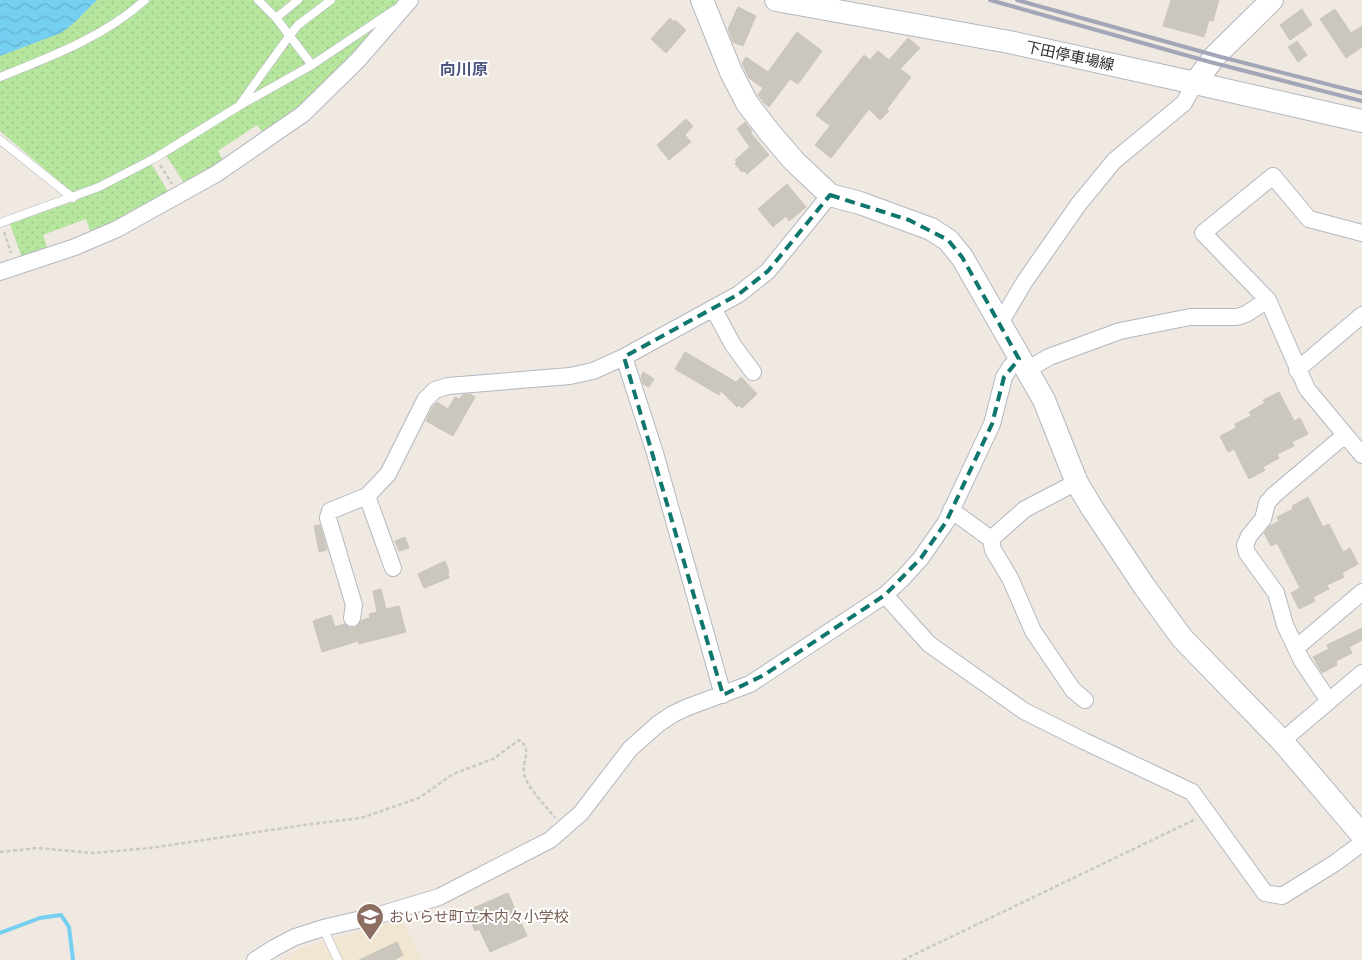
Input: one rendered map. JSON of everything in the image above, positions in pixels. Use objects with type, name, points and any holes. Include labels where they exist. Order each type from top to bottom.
[{"type":"street","points":[[8,269],[117,229],[216,174],[303,114],[358,60],[409,0]]},
{"type":"street","points":[[702,0],[747,103],[794,161],[830,195],[860,203],[931,229],[948,240],[962,257],[1044,400],[1077,482],[1144,586],[1182,638],[1282,741],[1362,834]]},
{"type":"street","name":"下田停車場線","points":[[776,0],[1009,42],[1362,122]]},
{"type":"street","points":[[1000,323],[1025,281],[1078,204],[1114,161],[1184,103],[1195,83],[1215,56],[1272,0]]},
{"type":"street","points":[[1330,701],[1302,661],[1285,625],[1276,593],[1247,553],[1245,545],[1249,536],[1262,519],[1267,503],[1274,495],[1355,442],[1307,389],[1297,370],[1268,300],[1203,233],[1273,176],[1309,219],[1362,233]]},
{"type":"street","points":[[352,618],[354,605],[328,518],[330,511],[367,496],[388,474],[425,400],[435,390],[448,386],[570,376],[593,371],[624,357],[739,294],[768,271],[830,195]]},
{"type":"street","points":[[255,960],[295,937],[439,897],[550,840],[581,813],[630,749],[643,736],[673,714],[750,684],[885,594],[903,578],[936,538],[992,424],[1004,377],[1011,366],[1050,357],[1120,331],[1190,317],[1237,316],[1246,314],[1268,300]]},
{"type":"street","points":[[714,308],[733,345],[754,372]]},
{"type":"street","points":[[1297,370],[1362,315]]},
{"type":"street","points":[[624,357],[655,454],[723,695]]},
{"type":"street","points":[[991,539],[1025,509],[1077,482]]},
{"type":"street","points":[[367,496],[393,568]]},
{"type":"street","points":[[951,510],[991,539],[993,550],[1010,578],[1033,631],[1073,690],[1085,700]]},
{"type":"street","points":[[1296,648],[1362,592]]},
{"type":"street","points":[[885,594],[929,644],[1024,711],[1192,792],[1265,893],[1282,896],[1335,863],[1362,843]]},
{"type":"street","points":[[1282,741],[1362,674]]},
{"type":"lane","points":[[0,77],[46,59],[83,41],[136,8],[144,0]]},
{"type":"lane","points":[[258,0],[276,18],[312,65]]},
{"type":"lane","points":[[276,18],[298,0]]},
{"type":"lane","points":[[239,106],[298,25],[331,0]]},
{"type":"lane","points":[[0,223],[73,198],[99,187],[155,158],[239,106],[312,65],[409,0]]},
{"type":"lane","points":[[2,145],[73,198]]},
{"type":"lane","points":[[323,928],[338,960]]},
{"type":"path","points":[[155,158],[178,195]]},
{"type":"path","points":[[0,223],[8,269]]},
{"type":"path","points":[[0,852],[37,848],[94,852],[150,848],[361,818],[419,798],[453,774],[493,759],[520,740],[525,744],[527,750],[524,774],[528,783],[564,829]]},
{"type":"path","points":[[902,960],[1208,814]]},
{"type":"highlighted area","points":[[830,195],[909,220],[948,240],[962,257],[1019,359],[1004,377],[992,424],[946,522],[921,558],[885,595],[764,675],[723,695],[624,357],[739,294],[768,271]]},
{"type":"shaded area","name":"おいらせ町立木内々小学校","points":[[402,919],[422,960],[283,960],[299,949]]},
{"type":"green space","points":[[97,0],[401,0],[383,23],[311,98],[264,134],[257,125],[218,151],[224,162],[186,186],[166,155],[151,163],[170,195],[91,234],[86,219],[43,235],[48,250],[22,258],[10,224],[72,202],[67,188],[0,131],[0,56],[61,32],[74,23]]},
{"type":"water","points":[[0,0],[97,0],[61,33],[0,56]]},
{"type":"building","points":[[1171,0],[1219,0],[1213,21],[1209,20],[1204,37],[1163,26]]},
{"type":"building","points":[[738,7],[756,16],[743,46],[733,42],[728,29]]},
{"type":"building","points":[[1302,9],[1312,25],[1290,40],[1280,25]]},
{"type":"building","points":[[1335,9],[1351,33],[1362,26],[1362,47],[1346,58],[1320,19]]},
{"type":"building","points":[[670,18],[686,30],[666,53],[651,39]]},
{"type":"building","points":[[797,32],[822,51],[798,84],[790,79],[769,107],[758,95],[763,88],[749,78],[742,63],[746,57],[768,72]]},
{"type":"building","points":[[908,38],[920,48],[900,69],[911,77],[887,109],[889,111],[880,120],[869,109],[831,158],[815,145],[830,126],[816,115],[864,55],[870,60],[878,51],[889,60]]},
{"type":"building","points":[[1297,41],[1307,55],[1298,62],[1288,47]]},
{"type":"building","points":[[686,119],[693,126],[685,135],[691,142],[669,160],[657,145]]},
{"type":"building","points":[[745,122],[752,131],[750,132],[769,155],[747,174],[744,171],[742,172],[735,164],[737,162],[735,160],[750,147],[737,129]]},
{"type":"building","points":[[787,184],[806,207],[789,221],[786,216],[773,227],[758,209]]},
{"type":"building","points":[[685,352],[736,382],[741,377],[757,394],[742,408],[739,405],[737,407],[721,391],[719,395],[675,369]]},
{"type":"building","points":[[643,372],[654,379],[649,387],[643,384],[641,376]]},
{"type":"building","points":[[1279,392],[1294,421],[1300,418],[1308,434],[1292,442],[1294,446],[1277,454],[1279,458],[1263,467],[1265,470],[1249,479],[1234,449],[1228,452],[1220,436],[1236,428],[1235,424],[1251,416],[1249,412],[1265,403],[1263,400]]},
{"type":"building","points":[[470,394],[475,397],[453,436],[426,421],[437,402],[448,409],[455,397],[460,399],[462,395]]},
{"type":"building","points":[[1308,497],[1323,527],[1329,524],[1343,552],[1350,548],[1358,564],[1342,573],[1344,577],[1327,585],[1329,589],[1313,597],[1315,601],[1299,609],[1291,593],[1300,588],[1277,543],[1271,546],[1264,533],[1270,526],[1279,521],[1277,517],[1293,509],[1292,506]]},
{"type":"building","points":[[320,525],[327,550],[319,552],[314,526]]},
{"type":"building","points":[[405,537],[409,548],[399,551],[395,541]]},
{"type":"building","points":[[445,561],[449,578],[424,588],[418,574]]},
{"type":"building","points":[[381,589],[386,609],[399,606],[406,632],[359,644],[358,641],[322,652],[313,621],[331,615],[335,627],[345,624],[350,628],[356,627],[362,620],[370,618],[369,614],[377,612],[373,591]]},
{"type":"building","points":[[1362,628],[1362,640],[1349,647],[1352,653],[1336,661],[1337,665],[1322,673],[1313,657],[1329,649],[1327,645]]},
{"type":"building","points":[[508,893],[527,936],[490,952],[479,929],[475,931],[466,911]]},
{"type":"building","points":[[397,942],[403,955],[394,960],[359,960]]},
{"type":"waterway","points":[[0,933],[40,918],[61,915],[69,927],[73,960]]},
{"type":"railway","points":[[990,0],[1210,62],[1362,101]]},
{"type":"railway","points":[[1017,0],[1221,57],[1362,93]]},
{"type":"place","name":"おいらせ町立木内々小学校","points":[[370,941]]},
{"type":"district","name":"向川原","points":[[464,69]]}]
